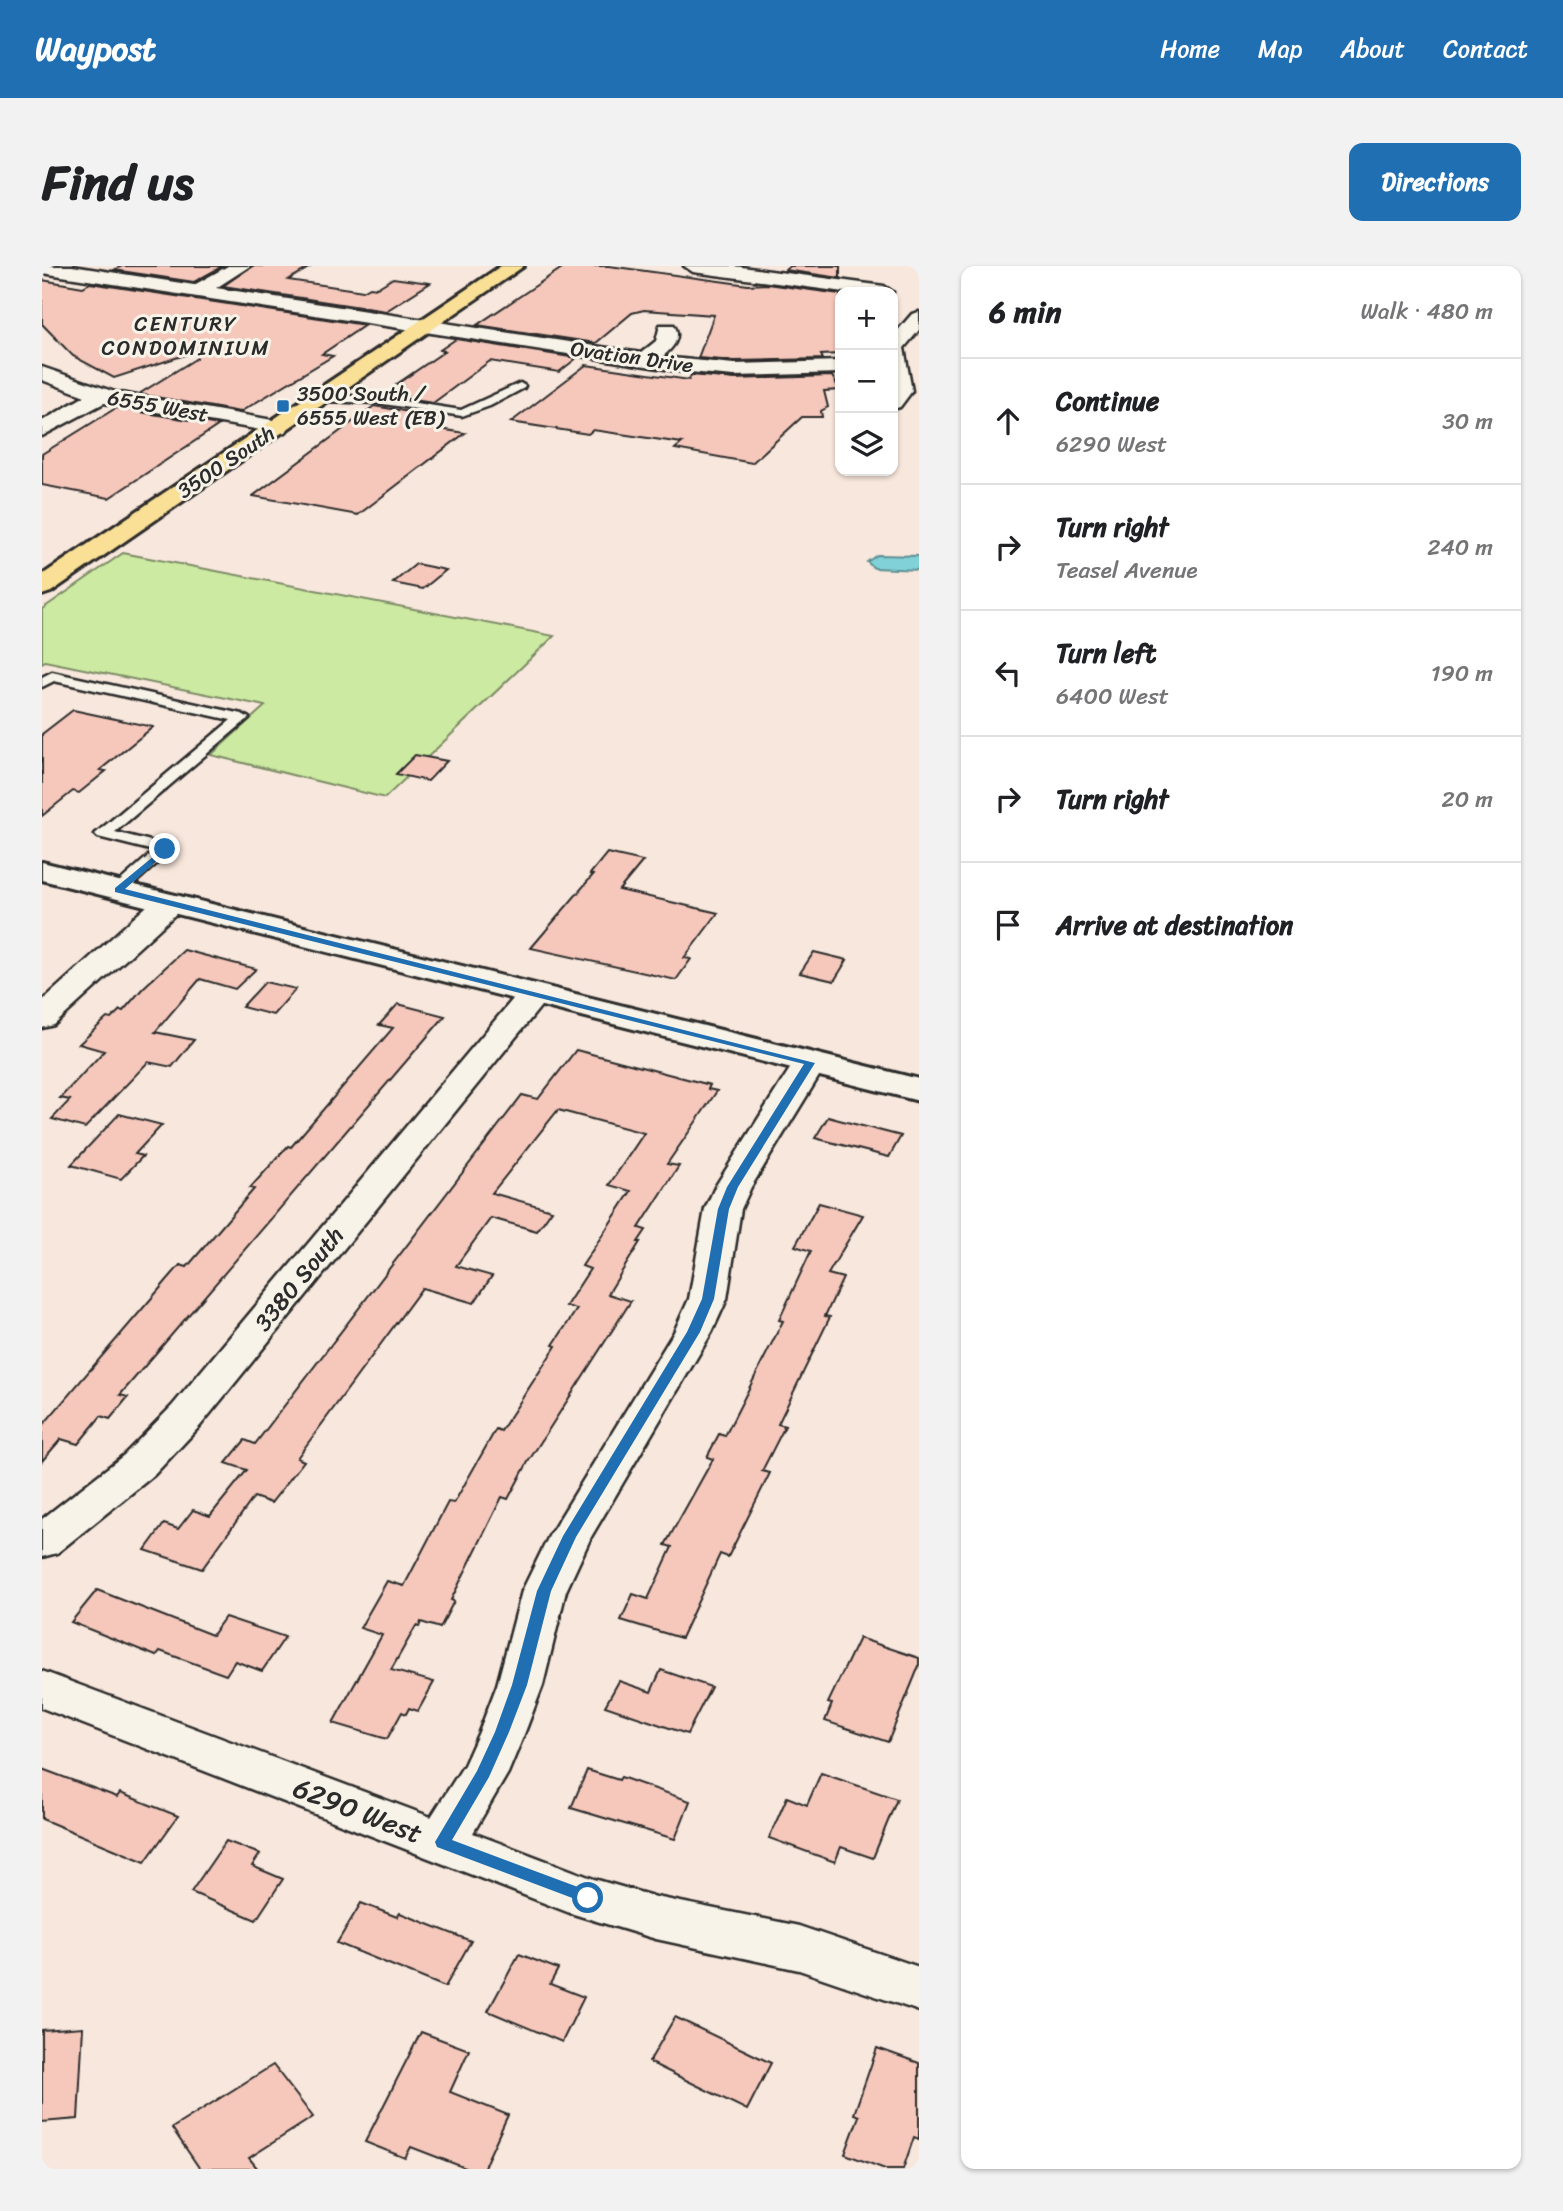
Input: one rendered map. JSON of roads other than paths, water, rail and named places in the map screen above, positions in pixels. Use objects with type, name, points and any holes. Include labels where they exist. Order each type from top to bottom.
[{"type":"main road","name":"3500 South","points":[[42,587],[514,266]]},
{"type":"street","points":[[197,291],[242,266]]},
{"type":"street","points":[[693,266],[847,287]]},
{"type":"street","name":"Ovation Drive","points":[[42,267],[645,360],[734,370],[835,367]]},
{"type":"street","points":[[894,350],[919,318]]},
{"type":"street","points":[[645,360],[667,343],[667,329]]},
{"type":"street","points":[[898,366],[919,367]]},
{"type":"street","name":"6555 West","points":[[42,373],[100,396],[278,427]]},
{"type":"street","points":[[898,376],[904,391],[898,399]]},
{"type":"street","points":[[42,430],[100,396]]},
{"type":"street","points":[[42,871],[919,1090]]},
{"type":"street","points":[[42,1018],[169,903]]},
{"type":"street","name":"3380 South","points":[[42,1542],[139,1465],[186,1416],[534,994]]},
{"type":"street","points":[[442,1842],[484,1773],[502,1732],[520,1685],[544,1591],[570,1536],[694,1332],[708,1299],[723,1209],[733,1187],[810,1063]]},
{"type":"street","name":"6290 West","points":[[42,1689],[622,1909],[799,1948],[919,1989]]},
{"type":"lane","points":[[320,398],[376,400],[462,413],[520,386]]},
{"type":"lane","points":[[42,683],[52,676],[242,718],[103,834],[165,849],[118,890]]},
{"type":"water","points":[[877,555],[919,556],[919,570],[874,568],[867,562]]},
{"type":"place","name":"3500 South / 6555 West (EB)","points":[[283,406]]},
{"type":"district","name":"CENTURY CONDOMINIUM","points":[[186,336]]}]
